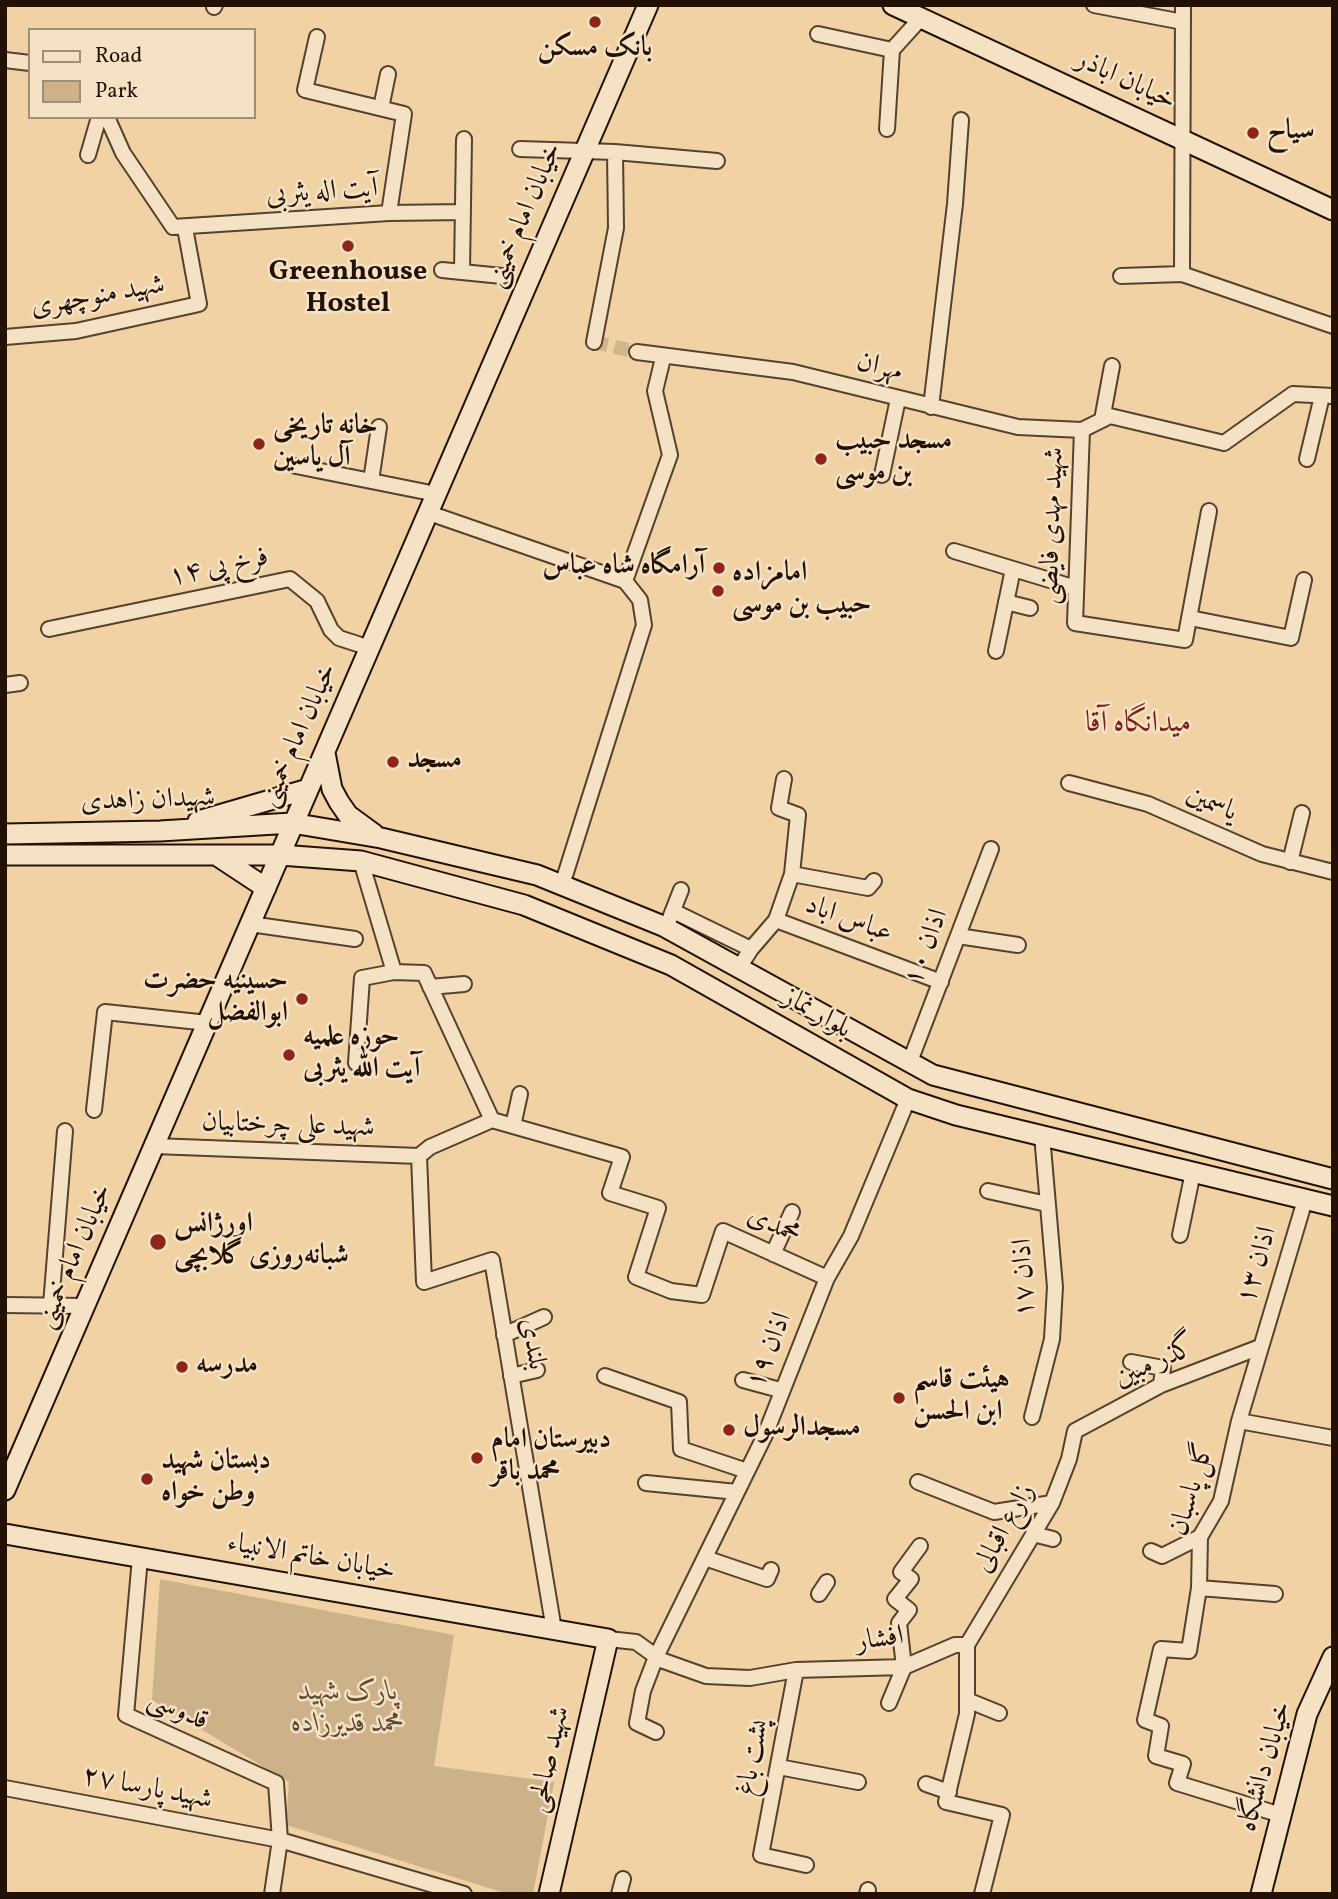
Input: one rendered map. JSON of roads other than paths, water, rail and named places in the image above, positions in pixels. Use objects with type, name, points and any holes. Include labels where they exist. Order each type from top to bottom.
[{"type":"main road","name":"خیابان امام خمینی","points":[[5,1490],[13,1452],[85,1306],[648,5]]},
{"type":"main road","name":"خیابان اباذر","points":[[893,5],[1333,210]]},
{"type":"main road","points":[[325,752],[332,789],[339,802],[348,815],[381,838]]},
{"type":"main road","points":[[156,855],[165,845],[160,831],[308,789]]},
{"type":"main road","name":"بلوار نماز","points":[[292,823],[381,838],[537,875],[670,919],[739,968],[933,1075],[1333,1179]]},
{"type":"main road","name":"شهیدان زاهدی","points":[[5,834],[160,831],[292,823]]},
{"type":"main road","points":[[403,873],[412,845]]},
{"type":"main road","name":"شهیدان زاهدی","points":[[5,855],[280,855]]},
{"type":"main road","name":"بلوار نماز","points":[[280,855],[361,861],[524,905],[671,965],[908,1099],[1042,1135],[1333,1206]]},
{"type":"main road","points":[[219,857],[266,888]]},
{"type":"main road","name":"خیابان خاتم الانبیاء","points":[[5,1534],[608,1639]]},
{"type":"main road","name":"شهید صالحی","points":[[549,1894],[608,1639]]},
{"type":"main road","name":"خیابان دانشگاه","points":[[1261,1894],[1307,1714],[1333,1657]]},
{"type":"street","points":[[1094,5],[1183,22]]},
{"type":"street","points":[[1182,274],[1183,5]]},
{"type":"street","points":[[887,130],[892,50],[920,18]]},
{"type":"street","points":[[818,34],[892,50]]},
{"type":"street","points":[[317,37],[305,90],[404,114],[389,214]]},
{"type":"street","points":[[5,60],[28,63]]},
{"type":"street","points":[[381,108],[388,74]]},
{"type":"street","points":[[88,155],[98,119]]},
{"type":"street","points":[[108,119],[123,153],[173,228],[185,228]]},
{"type":"street","points":[[931,407],[956,204],[961,120]]},
{"type":"street","points":[[462,271],[464,139]]},
{"type":"street","points":[[520,149],[615,152],[717,161]]},
{"type":"street","points":[[594,342],[616,228],[615,152]]},
{"type":"street","name":"آیت اله یثربی","points":[[185,228],[389,214],[463,212]]},
{"type":"street","name":"شهید منوچهری","points":[[5,337],[76,331],[199,304],[185,228]]},
{"type":"street","points":[[442,270],[502,276]]},
{"type":"street","points":[[1121,276],[1182,274],[1333,326]]},
{"type":"street","name":"مهران","points":[[637,352],[663,358],[793,372],[1018,428],[1082,430]]},
{"type":"street","points":[[625,582],[670,455],[655,391],[663,358]]},
{"type":"street","points":[[1102,420],[1112,366]]},
{"type":"street","points":[[1082,430],[1110,416],[1224,443],[1293,394],[1327,396],[1307,459]]},
{"type":"street","points":[[883,475],[898,399]]},
{"type":"street","points":[[371,481],[379,427]]},
{"type":"street","name":"شهید مهدی فایضی","points":[[1082,430],[1075,623],[1185,640],[1190,618]]},
{"type":"street","points":[[296,466],[371,481],[433,504],[625,582],[640,600],[644,625],[562,885]]},
{"type":"street","points":[[1209,511],[1190,618],[1290,638],[1304,579]]},
{"type":"street","points":[[954,551],[1076,588]]},
{"type":"street","points":[[996,650],[1013,569]]},
{"type":"street","name":"فرخ پی ۱۴","points":[[49,629],[290,579],[317,601],[339,638],[370,648]]},
{"type":"street","points":[[1006,602],[1030,608]]},
{"type":"street","points":[[739,968],[776,920],[792,874],[798,815],[779,808],[784,779]]},
{"type":"street","name":"یاسمین","points":[[1069,783],[1148,804],[1262,854],[1333,872]]},
{"type":"street","points":[[1290,862],[1302,813]]},
{"type":"street","name":"اذان ۱۰","points":[[909,1064],[991,849]]},
{"type":"street","points":[[361,861],[394,972]]},
{"type":"street","points":[[792,874],[868,888],[874,881]]},
{"type":"street","points":[[681,890],[670,919],[751,949]]},
{"type":"street","name":"عباس اباد","points":[[776,920],[941,982]]},
{"type":"street","points":[[250,924],[355,939]]},
{"type":"street","points":[[958,936],[1018,945]]},
{"type":"street","points":[[356,1063],[362,978],[394,972],[424,973],[492,1119]]},
{"type":"street","points":[[430,987],[464,984]]},
{"type":"street","points":[[94,1110],[104,1012],[208,1023]]},
{"type":"street","points":[[419,1156],[430,1146],[492,1119],[513,1126],[520,1094]]},
{"type":"street","name":"اذان ۱۹","points":[[656,1732],[637,1723],[643,1690],[656,1657],[765,1435],[780,1390],[827,1278],[851,1236],[908,1099]]},
{"type":"street","name":"محمدی","points":[[513,1126],[622,1157],[610,1193],[658,1208],[636,1277],[671,1290],[702,1295],[723,1231],[827,1278]]},
{"type":"street","points":[[51,1305],[65,1131]]},
{"type":"street","name":"اذان ۱۷","points":[[1032,1417],[1052,1339],[1055,1300],[1042,1135]]},
{"type":"street","name":"شهید علی چرختابیان","points":[[154,1146],[419,1156]]},
{"type":"street","name":"بلندی","points":[[419,1156],[424,1282],[492,1260],[554,1630]]},
{"type":"street","points":[[1180,1235],[1192,1172]]},
{"type":"street","points":[[988,1191],[1047,1204]]},
{"type":"street","name":"اذان ۱۳","points":[[1260,1347],[1305,1199]]},
{"type":"street","points":[[774,1254],[792,1212]]},
{"type":"street","points":[[5,1305],[85,1306]]},
{"type":"street","points":[[504,1335],[544,1317]]},
{"type":"street","name":"گذر مبین","points":[[1075,1431],[1161,1385],[1260,1347]]},
{"type":"street","name":"گل پاسبان","points":[[1260,1347],[1239,1421],[1221,1501],[1200,1536],[1199,1587],[1189,1651],[1161,1649],[1146,1720],[1161,1726],[1156,1756],[1183,1765],[1177,1783],[1281,1815]]},
{"type":"street","points":[[1130,1362],[1163,1368],[1161,1385]]},
{"type":"street","points":[[511,1376],[537,1370]]},
{"type":"street","points":[[605,1376],[679,1402],[681,1450],[747,1471]]},
{"type":"street","points":[[743,1380],[780,1390]]},
{"type":"street","points":[[1239,1421],[1333,1438]]},
{"type":"street","name":"زارع اقبالی","points":[[967,1645],[1052,1503],[1069,1459],[1075,1431]]},
{"type":"street","points":[[918,1482],[994,1512],[1052,1503]]},
{"type":"street","points":[[646,1483],[737,1492]]},
{"type":"street","points":[[1034,1534],[1053,1539]]},
{"type":"street","points":[[1152,1551],[1162,1556],[1200,1536]]},
{"type":"street","points":[[890,1703],[904,1667],[899,1623],[909,1610],[895,1599],[911,1579],[901,1572],[920,1546]]},
{"type":"street","name":"قدوسی","points":[[140,1558],[126,1715],[276,1783],[280,1840]]},
{"type":"street","points":[[705,1558],[767,1579],[771,1570]]},
{"type":"street","points":[[1199,1587],[1275,1594]]},
{"type":"street","name":"افشار","points":[[608,1639],[636,1642],[656,1657],[706,1676],[750,1678],[796,1670],[904,1667],[955,1645],[967,1645]]},
{"type":"street","points":[[967,1645],[967,1714],[946,1802],[1002,1815],[982,1894]]},
{"type":"street","name":"پشت باغ","points":[[796,1670],[761,1855],[806,1865]]},
{"type":"street","points":[[967,1700],[999,1713]]},
{"type":"street","points":[[779,1767],[858,1783]]},
{"type":"street","points":[[926,1784],[948,1792]]},
{"type":"street","name":"شهید پارسا ۲۷","points":[[5,1787],[280,1840],[464,1894]]},
{"type":"street","points":[[272,1894],[280,1840]]},
{"type":"street","points":[[619,1894],[624,1879]]},
{"type":"tunnel","points":[[594,342],[637,352]]},
{"type":"place","name":"بانک مسکن","points":[[595,22]]},
{"type":"place","name":"سیاح","points":[[1253,133]]},
{"type":"place","name":"Greenhouse Hostel","points":[[348,246]]},
{"type":"place","name":"خانه تاریخی آل یاسین","points":[[259,444]]},
{"type":"place","name":"مسجد حبیب بن موسی","points":[[821,459]]},
{"type":"place","name":"آرامگاه شاه عباس","points":[[719,568]]},
{"type":"place","name":"امامزاده حبیب بن موسی","points":[[718,591]]},
{"type":"place","name":"مسجد","points":[[393,762]]},
{"type":"place","name":"حسینیه حضرت ابوالفضل","points":[[302,999]]},
{"type":"place","name":"حوزه علمیه آیت الله یثربی","points":[[289,1055]]},
{"type":"place","name":"اورژانس شبانه‌روزی گلابچی","points":[[158,1242]]},
{"type":"place","name":"مدرسه","points":[[182,1367]]},
{"type":"place","name":"هیئت قاسم ابن الحسن","points":[[899,1398]]},
{"type":"place","name":"مسجدالرسول","points":[[729,1430]]},
{"type":"place","name":"دبیرستان امام محمد باقر","points":[[477,1458]]},
{"type":"place","name":"دبستان شهید وطن خواه","points":[[147,1479]]},
{"type":"district","name":"میدانگاه آقا","points":[[1138,725]]},
{"type":"park label","name":"پارک شهید محمد قدیرزاده","points":[[348,1710]]}]
